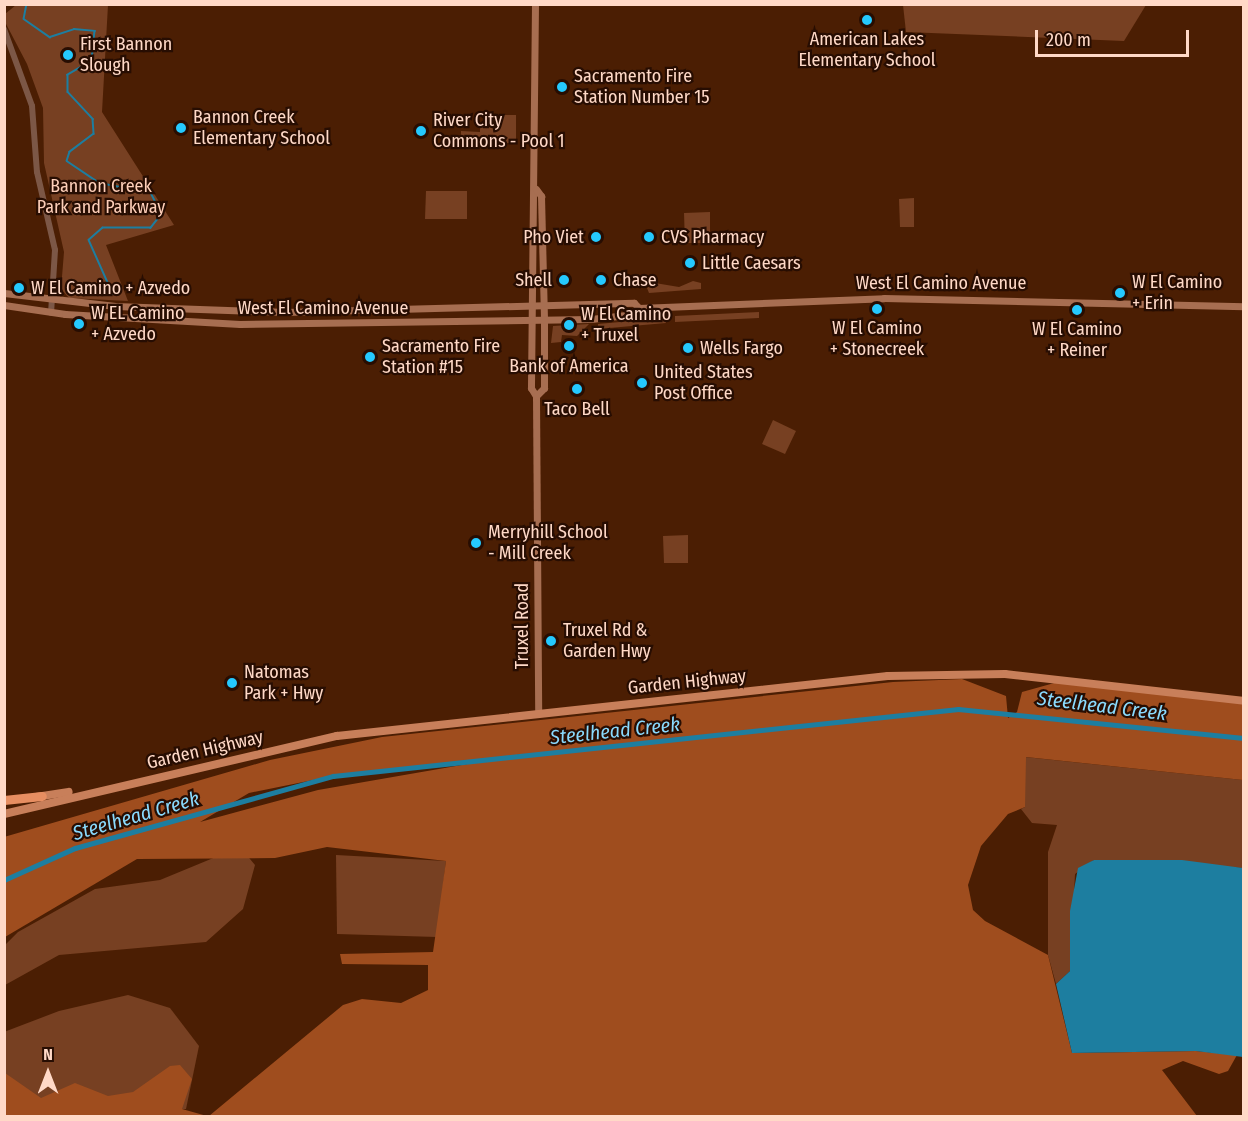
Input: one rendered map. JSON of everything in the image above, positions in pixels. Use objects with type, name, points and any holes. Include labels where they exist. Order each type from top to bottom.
[{"type":"highway","points":[[4,802],[42,796]]},
{"type":"main road","name":"Truxel Road","points":[[535,4],[531,388],[536,396],[538,712]]},
{"type":"main road","name":"Truxel Road","points":[[534,192],[541,196],[544,307],[544,388],[536,396]]},
{"type":"main road","name":"West El Camino Avenue","points":[[4,294],[53,302],[285,312],[634,303],[639,308],[742,300],[947,297],[1244,306]]},
{"type":"main road","name":"West El Camino Avenue","points":[[4,305],[51,313],[240,324],[544,320],[635,314],[639,308]]},
{"type":"main road","name":"Garden Highway","points":[[4,814],[337,736],[538,712],[949,673],[1014,675],[1244,701]]},
{"type":"main road","name":"Garden Highway","points":[[42,796],[138,781]]},
{"type":"street","points":[[4,29],[6,41],[32,106],[37,172],[55,250],[51,313]]},
{"type":"green space","name":"Bannon Creek Park and Parkway","points":[[16,5],[108,5],[102,112],[174,225],[106,245],[128,301],[69,298],[61,289],[64,252],[44,163],[43,108],[27,64],[5,22],[5,14]]},
{"type":"green space","points":[[903,5],[1146,5],[1124,41],[906,32]]},
{"type":"green space","points":[[489,115],[516,115],[516,143],[461,143],[461,131],[480,132],[480,126],[489,126]]},
{"type":"green space","points":[[426,191],[467,191],[467,219],[425,219]]},
{"type":"green space","points":[[914,198],[914,227],[900,227],[899,199]]},
{"type":"green space","points":[[710,212],[710,243],[685,243],[684,213]]},
{"type":"green space","points":[[693,281],[701,283],[701,289],[649,293],[647,288],[655,283],[679,287]]},
{"type":"green space","points":[[759,312],[759,318],[675,322],[675,316]]},
{"type":"green space","points":[[664,318],[666,323],[598,329],[598,324]]},
{"type":"green space","points":[[589,324],[577,336],[562,335],[561,342],[551,343],[553,326]]},
{"type":"green space","points":[[773,420],[796,431],[785,454],[762,444]]},
{"type":"green space","points":[[688,535],[688,563],[664,563],[663,536]]},
{"type":"green space","points":[[1025,757],[1243,780],[1243,868],[1094,860],[1075,874],[1070,971],[1056,984],[1048,955],[1048,852],[1057,825],[1032,823],[1021,809],[1025,807]]},
{"type":"green space","points":[[240,847],[255,865],[243,909],[206,942],[59,955],[5,985],[5,945],[18,932],[95,889],[160,880]]},
{"type":"green space","points":[[336,855],[446,861],[437,937],[337,934]]},
{"type":"green space","points":[[128,995],[170,1008],[199,1046],[186,1109],[5,1116],[4,1032],[59,1011]]},
{"type":"shaded area","points":[[962,679],[1006,696],[1008,718],[1017,712],[1022,692],[1065,680],[1243,701],[1243,780],[1026,757],[1025,807],[1008,814],[981,846],[968,885],[973,910],[985,921],[1048,955],[1072,1053],[1196,1051],[1237,1055],[1228,1071],[1219,1074],[1183,1061],[1162,1070],[1197,1116],[209,1116],[343,1005],[362,999],[401,1003],[428,990],[428,965],[342,964],[340,954],[433,952],[446,861],[327,847],[275,858],[137,859],[5,937],[4,837],[270,760],[382,737],[893,682]],"holes":[[[525,754],[318,790],[200,822],[249,793],[333,776]]]},
{"type":"shaded area","points":[[180,1065],[192,1079],[182,1109],[207,1116],[5,1116],[5,1073],[41,1098],[75,1083],[108,1096],[133,1092],[170,1066]]},
{"type":"water","points":[[1094,860],[1182,860],[1243,868],[1243,1057],[1196,1051],[1072,1053],[1056,984],[1070,971],[1070,911],[1078,868]]},
{"type":"waterway","points":[[27,4],[24,19],[50,37],[74,29],[95,31],[92,61],[68,75],[68,92],[93,119],[94,134],[70,152],[67,161],[100,183],[120,187],[139,182],[148,187],[162,214],[151,228],[103,228],[89,240],[113,294]]},
{"type":"waterway","name":"Steelhead Creek","points":[[4,880],[75,848],[333,776],[958,709],[1244,738]]},
{"type":"place","name":"American Lakes Elementary School","points":[[867,20]]},
{"type":"place","name":"First Bannon Slough","points":[[68,55]]},
{"type":"place","name":"Sacramento Fire Station Number 15","points":[[562,87]]},
{"type":"place","name":"Bannon Creek Elementary School","points":[[181,128]]},
{"type":"place","name":"River City Commons - Pool 1","points":[[421,131]]},
{"type":"place","name":"Pho Viet","points":[[596,237]]},
{"type":"place","name":"CVS Pharmacy","points":[[649,237]]},
{"type":"place","name":"Little Caesars","points":[[690,263]]},
{"type":"place","name":"Shell","points":[[564,280]]},
{"type":"place","name":"Chase","points":[[601,280]]},
{"type":"place","name":"W El Camino + Azvedo","points":[[19,288]]},
{"type":"place","name":"W El Camino + Erin","points":[[1120,293]]},
{"type":"place","name":"W El Camino + Stonecreek","points":[[877,309]]},
{"type":"place","name":"W El Camino + Reiner","points":[[1077,310]]},
{"type":"place","name":"W EL Camino + Azvedo","points":[[79,324]]},
{"type":"place","name":"W El Camino + Truxel","points":[[569,325]]},
{"type":"place","name":"Bank of America","points":[[569,346]]},
{"type":"place","name":"Wells Fargo","points":[[688,348]]},
{"type":"place","name":"Sacramento Fire Station #15","points":[[370,357]]},
{"type":"place","name":"United States Post Office","points":[[642,383]]},
{"type":"place","name":"Taco Bell","points":[[577,389]]},
{"type":"place","name":"Merryhill School - Mill Creek","points":[[476,543]]},
{"type":"place","name":"Truxel Rd & Garden Hwy","points":[[551,641]]},
{"type":"place","name":"Natomas Park + Hwy","points":[[232,683]]}]
